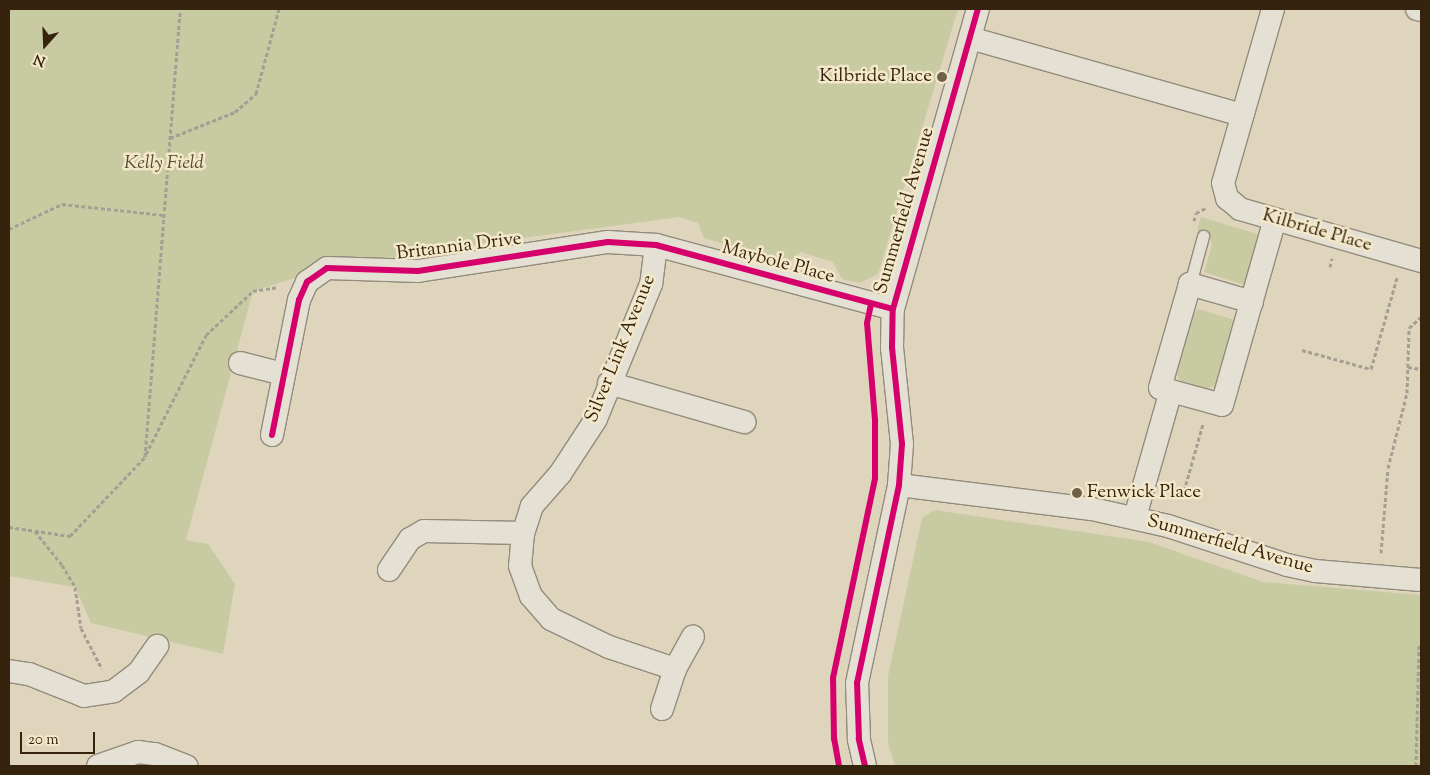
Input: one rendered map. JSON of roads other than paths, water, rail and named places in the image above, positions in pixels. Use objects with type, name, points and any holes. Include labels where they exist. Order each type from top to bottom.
[{"type":"street","name":"Summerfield Avenue","points":[[978,9],[893,309],[892,348],[902,444],[900,486],[1135,517],[1287,565],[1379,577],[1421,580]]},
{"type":"street","name":"Kilbride Place","points":[[1274,9],[1223,183],[1226,198],[1240,209],[1412,258]]},
{"type":"street","points":[[1417,9],[1421,10]]},
{"type":"street","points":[[970,38],[1242,115]]},
{"type":"street","points":[[1252,302],[1190,284],[1160,388],[1222,406],[1276,219]]},
{"type":"street","name":"Britannia Drive","points":[[283,374],[299,300],[307,282],[328,268],[418,271],[608,242],[656,245]]},
{"type":"street","name":"Maybole Place","points":[[656,245],[893,309]]},
{"type":"street","name":"Silver Link Avenue","points":[[656,245],[651,284],[609,383],[596,419],[560,474],[532,506],[523,533],[520,566],[531,596],[551,619],[609,647],[675,669]]},
{"type":"street","points":[[240,364],[283,374],[272,435]]},
{"type":"street","points":[[609,383],[744,422]]},
{"type":"street","points":[[1135,517],[1171,391]]},
{"type":"street","points":[[865,766],[859,739],[857,683],[900,486]]},
{"type":"street","points":[[389,570],[410,539],[424,531],[523,533]]},
{"type":"street","points":[[662,709],[675,669],[693,636]]},
{"type":"street","points":[[9,671],[30,674],[84,696],[114,691],[139,672],[157,646]]},
{"type":"street","points":[[98,766],[138,752],[155,754],[187,766]]},
{"type":"lane","points":[[1190,284],[1203,236]]},
{"type":"place","name":"Kilbride Place","points":[[942,77]]},
{"type":"place","name":"Fenwick Place","points":[[1077,493]]},
{"type":"park label","name":"Kelly Field","points":[[164,164]]}]
